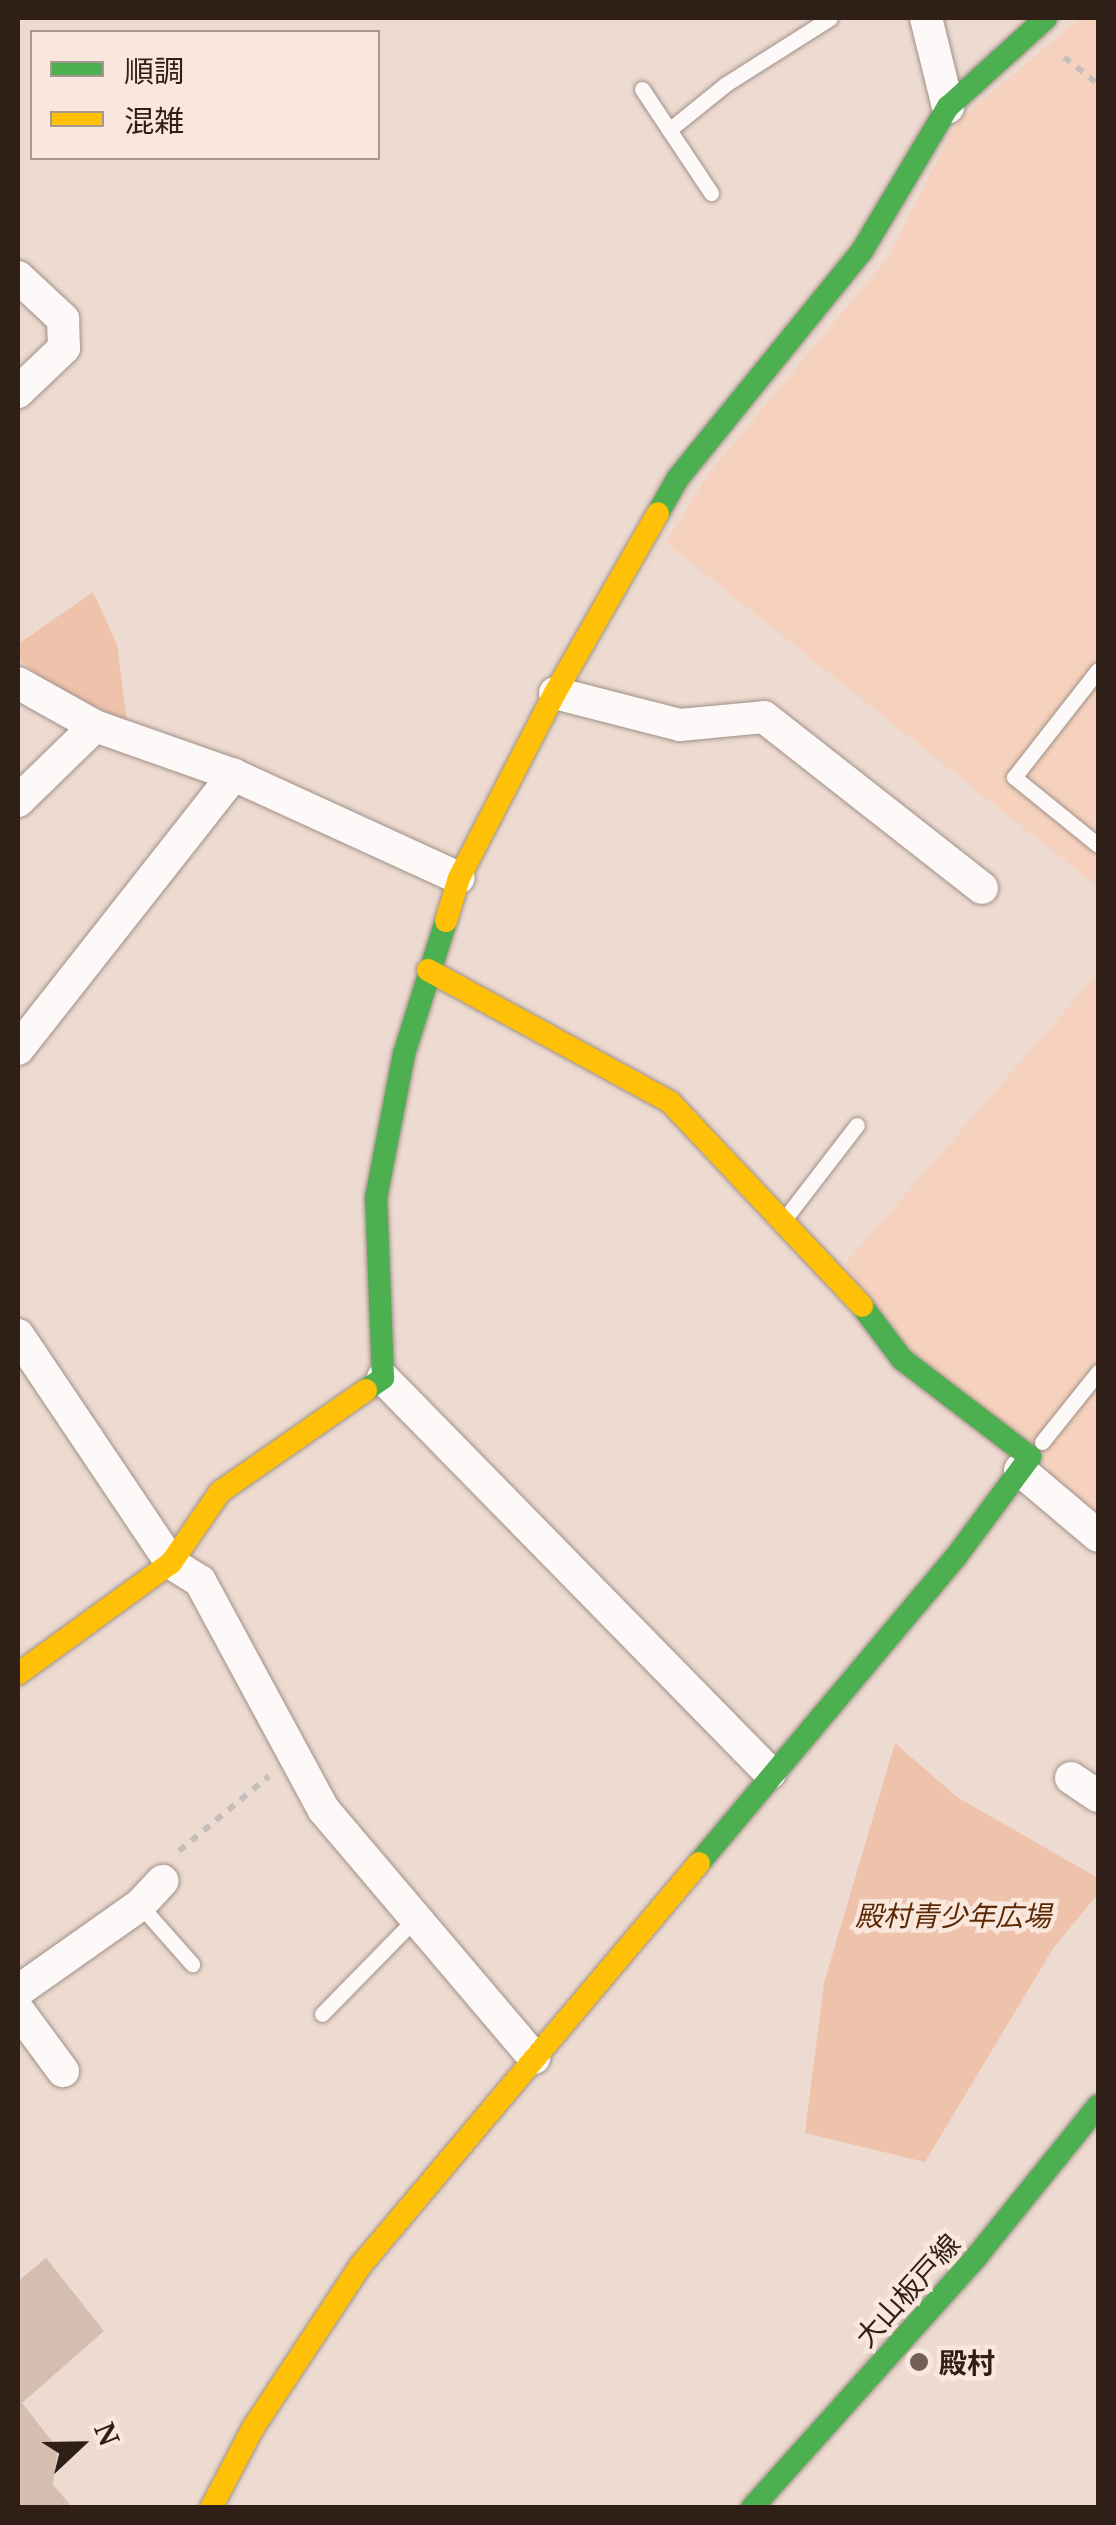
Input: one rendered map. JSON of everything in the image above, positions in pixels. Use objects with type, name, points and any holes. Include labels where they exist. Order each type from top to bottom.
[{"type":"street","points":[[926,18],[948,107]]},
{"type":"street","points":[[770,1773],[383,1378],[376,1198],[428,970],[460,878],[555,693],[678,478],[862,252],[948,107],[1046,18]]},
{"type":"street","points":[[18,277],[63,319],[64,348],[18,392]]},
{"type":"street","points":[[18,682],[95,726],[234,776],[460,878]]},
{"type":"street","points":[[555,693],[680,726],[764,717],[982,888]]},
{"type":"street","points":[[18,800],[95,726]]},
{"type":"street","points":[[18,1049],[234,776]]},
{"type":"street","points":[[211,2508],[253,2428],[361,2265],[770,1773],[955,1558],[1030,1457],[902,1359],[836,1272],[780,1225],[670,1102],[428,970]]},
{"type":"street","points":[[18,1335],[172,1563],[200,1581],[324,1810],[534,2058]]},
{"type":"street","points":[[18,1674],[172,1563],[220,1492],[383,1378]]},
{"type":"street","points":[[1020,1470],[1098,1536]]},
{"type":"street","points":[[18,1991],[156,1884]]},
{"type":"street","points":[[18,2010],[62,2071]]},
{"type":"street","name":"大山板戸線","points":[[752,2508],[977,2256],[1098,2106]]},
{"type":"lane","points":[[669,130],[726,84],[830,18]]},
{"type":"lane","points":[[642,89],[711,193]]},
{"type":"lane","points":[[1098,670],[1014,777],[1098,845]]},
{"type":"lane","points":[[780,1225],[858,1125]]},
{"type":"lane","points":[[1042,1442],[1098,1372]]},
{"type":"lane","points":[[156,1884],[192,1964]]},
{"type":"lane","points":[[322,2014],[414,1920]]},
{"type":"path","points":[[156,1884],[295,1756]]},
{"type":"shaded area","points":[[1080,18],[1098,18],[1098,887],[666,543],[708,474],[887,259],[957,122]]},
{"type":"shaded area","points":[[1098,973],[1098,1517],[1051,1479],[1048,1464],[913,1353],[844,1265]]},
{"type":"green space","points":[[93,592],[117,644],[127,723],[44,680],[18,659],[18,644]]},
{"type":"green space","name":"殿村青少年広場","points":[[895,1743],[957,1797],[1098,1878],[1098,1894],[1054,1947],[925,2162],[805,2133],[824,1983]]},
{"type":"building","points":[[46,2258],[104,2331],[22,2403],[58,2449],[53,2485],[73,2508],[18,2508],[18,2281]]},
{"type":"traffic: fast","points":[[658,513],[678,478],[862,251],[948,107],[1046,18]]},
{"type":"traffic: fast","points":[[366,1390],[383,1378],[376,1198],[404,1054],[446,921]]},
{"type":"traffic: fast","points":[[699,1863],[955,1558],[1030,1457],[902,1359],[862,1306]]},
{"type":"traffic: fast","points":[[752,2508],[977,2256],[1098,2106]]},
{"type":"traffic: slow","points":[[446,921],[459,878],[555,693],[658,513]]},
{"type":"traffic: slow","points":[[428,970],[670,1102],[862,1306]]},
{"type":"traffic: slow","points":[[18,1674],[171,1563],[220,1492],[366,1390]]},
{"type":"traffic: slow","points":[[211,2508],[253,2428],[361,2265],[699,1863]]},
{"type":"place","name":"殿村","points":[[919,2362]]}]
